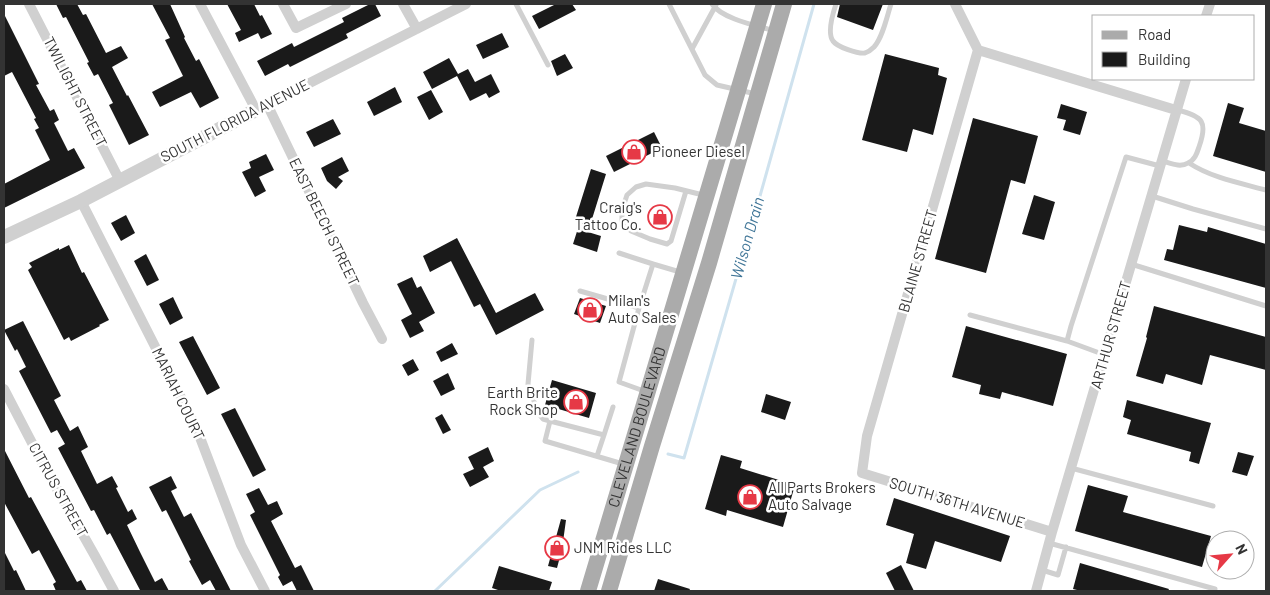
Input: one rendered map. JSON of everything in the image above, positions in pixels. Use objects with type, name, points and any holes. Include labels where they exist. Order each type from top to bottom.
[{"type":"main road","name":"CLEVELAND BOULEVARD","points":[[588,591],[764,4]]},
{"type":"main road","name":"CLEVELAND BOULEVARD","points":[[609,591],[652,446],[710,263],[784,4]]},
{"type":"street","name":"TWILIGHT STREET","points":[[29,4],[120,181]]},
{"type":"street","name":"EAST BEECH STREET","points":[[200,4],[262,107],[382,339]]},
{"type":"street","points":[[283,4],[296,28],[346,4]]},
{"type":"street","points":[[404,4],[417,28]]},
{"type":"street","name":"SOUTH FLORIDA AVENUE","points":[[4,237],[81,201],[466,4]]},
{"type":"street","points":[[955,4],[978,50],[1176,110]]},
{"type":"street","name":"BLAINE STREET","points":[[862,473],[867,436],[978,50]]},
{"type":"street","name":"ARTHUR STREET","points":[[1036,591],[1186,80]]},
{"type":"street","name":"MARIAH COURT","points":[[81,201],[196,427],[241,545],[264,591]]},
{"type":"street","name":"CITRUS STREET","points":[[4,389],[44,466],[114,591]]},
{"type":"street","name":"SOUTH 36TH AVENUE","points":[[862,473],[1051,538]]},
{"type":"lane","points":[[516,4],[548,64]]},
{"type":"lane","points":[[670,4],[705,75],[717,84],[758,95]]},
{"type":"lane","points":[[836,4],[830,36],[837,45],[857,53],[865,53],[874,48],[879,39],[891,4]]},
{"type":"lane","points":[[692,49],[715,5],[731,17],[776,31]]},
{"type":"lane","points":[[1067,341],[1126,157],[1161,164],[1178,165],[1189,163],[1194,159],[1204,130],[1202,124],[1191,113],[1176,110]]},
{"type":"lane","points":[[1189,163],[1210,174],[1266,190]]},
{"type":"lane","points":[[686,191],[671,241],[666,244],[631,231],[622,221],[622,210],[627,195],[636,187],[646,184],[675,188],[706,196]]},
{"type":"lane","points":[[1151,196],[1266,229]]},
{"type":"lane","points":[[619,253],[683,273]]},
{"type":"lane","points":[[647,392],[619,382],[653,264]]},
{"type":"lane","points":[[1131,264],[1266,306]]},
{"type":"lane","points":[[580,290],[639,308]]},
{"type":"lane","points":[[970,315],[1067,341],[1105,355]]},
{"type":"lane","points":[[532,340],[528,384],[538,413],[543,419],[604,435]]},
{"type":"lane","points":[[597,456],[613,407]]},
{"type":"lane","points":[[550,421],[545,441],[626,464]]},
{"type":"lane","points":[[1071,468],[1213,506]]},
{"type":"lane","points":[[1051,538],[1066,547],[1215,589]]},
{"type":"lane","points":[[1042,570],[1058,575],[1066,547]]},
{"type":"building","points":[[56,4],[77,4],[83,15],[86,14],[106,53],[121,46],[128,58],[112,67],[149,135],[129,145],[109,105],[113,103],[98,74],[94,76],[66,17],[63,18]]},
{"type":"building","points":[[152,4],[170,4],[184,38],[196,61],[199,59],[219,98],[200,108],[191,92],[160,107],[152,92],[183,76],[165,40],[170,38]]},
{"type":"building","points":[[227,4],[254,4],[272,34],[261,39],[258,33],[239,42],[235,33],[241,30]]},
{"type":"building","points":[[370,4],[375,4],[381,16],[346,34],[348,38],[290,67],[288,64],[265,76],[257,61],[292,43],[294,47],[344,22],[342,18]]},
{"type":"building","points":[[556,4],[572,4],[576,10],[539,29],[532,16]]},
{"type":"building","points":[[840,4],[883,4],[873,30],[837,17]]},
{"type":"building","points":[[4,14],[39,84],[36,85],[50,111],[54,109],[59,120],[54,123],[68,151],[74,148],[85,168],[4,208],[4,184],[50,160],[35,130],[39,128],[34,119],[36,118],[12,72],[4,76]]},
{"type":"building","points":[[502,33],[509,47],[483,59],[476,45]]},
{"type":"building","points":[[565,54],[573,68],[557,76],[551,61]]},
{"type":"building","points":[[885,54],[939,68],[938,75],[947,78],[933,135],[913,129],[907,152],[862,140]]},
{"type":"building","points":[[449,58],[458,74],[468,69],[475,82],[491,74],[500,92],[489,98],[486,93],[470,101],[457,76],[432,89],[423,72]]},
{"type":"building","points":[[395,87],[402,102],[374,116],[367,102]]},
{"type":"building","points":[[431,90],[443,112],[429,120],[417,97]]},
{"type":"building","points":[[1228,103],[1244,108],[1239,123],[1266,131],[1266,172],[1213,156]]},
{"type":"building","points":[[1061,104],[1087,112],[1080,135],[1063,130],[1066,120],[1057,118]]},
{"type":"building","points":[[973,118],[1038,136],[1025,184],[1011,180],[986,273],[935,259]]},
{"type":"building","points":[[333,119],[341,134],[314,147],[306,132]]},
{"type":"building","name":"Pioneer Diesel","points":[[654,132],[662,148],[614,172],[606,156]]},
{"type":"building","points":[[266,154],[274,170],[259,177],[266,191],[255,197],[242,172],[251,168],[249,162]]},
{"type":"building","points":[[342,157],[349,171],[338,177],[343,181],[336,189],[327,181],[321,168]]},
{"type":"building","points":[[591,169],[606,174],[588,232],[601,236],[597,252],[573,244],[580,222],[575,220]]},
{"type":"building","points":[[1034,195],[1055,202],[1044,240],[1022,234]]},
{"type":"building","name":"Craig's Tattoo Co.","points":[[658,205],[668,207],[662,229],[652,227]]},
{"type":"building","points":[[126,215],[135,233],[121,241],[111,223]]},
{"type":"building","points":[[1179,225],[1207,232],[1208,227],[1266,244],[1266,288],[1164,260],[1167,249],[1173,250]]},
{"type":"building","points":[[457,238],[496,313],[535,293],[544,310],[496,335],[480,304],[474,307],[451,261],[430,272],[423,256]]},
{"type":"building","points":[[69,245],[82,273],[84,272],[109,320],[71,341],[69,337],[64,340],[28,270],[32,267],[29,263]]},
{"type":"building","points":[[146,254],[159,280],[147,286],[134,261]]},
{"type":"building","points":[[412,277],[417,288],[421,286],[435,313],[419,322],[424,331],[410,338],[401,320],[412,314],[397,284]]},
{"type":"building","points":[[173,297],[183,318],[170,325],[159,304]]},
{"type":"building","name":"Milan's Auto Sales","points":[[580,298],[606,306],[600,323],[574,314]]},
{"type":"building","points":[[1154,306],[1266,337],[1266,370],[1210,355],[1202,385],[1166,374],[1163,384],[1136,376]]},
{"type":"building","points":[[23,321],[61,396],[54,400],[70,431],[78,426],[88,447],[81,451],[97,484],[112,476],[128,512],[132,509],[137,519],[127,525],[140,552],[155,582],[162,578],[169,591],[137,591],[140,590],[110,533],[107,535],[94,510],[91,511],[58,448],[65,444],[57,430],[51,433],[19,371],[26,367],[4,330]]},
{"type":"building","points":[[966,326],[1067,354],[1053,406],[1002,392],[1000,399],[979,394],[981,385],[952,377]]},
{"type":"building","points":[[193,336],[220,388],[207,395],[179,342]]},
{"type":"building","points":[[452,343],[458,354],[441,362],[436,352]]},
{"type":"building","points":[[413,359],[419,370],[408,376],[402,365]]},
{"type":"building","points":[[448,373],[455,389],[441,396],[433,381]]},
{"type":"building","points":[[552,380],[596,393],[589,418],[545,405]]},
{"type":"building","points":[[766,394],[791,402],[785,420],[761,412]]},
{"type":"building","points":[[1127,400],[1211,423],[1199,464],[1189,461],[1191,452],[1127,434],[1131,420],[1123,417]]},
{"type":"building","points":[[235,408],[266,470],[253,477],[221,414]]},
{"type":"building","points":[[442,414],[451,430],[443,434],[435,418]]},
{"type":"building","points":[[488,447],[494,461],[483,467],[489,477],[470,487],[463,474],[474,469],[468,457]]},
{"type":"building","points":[[4,449],[29,498],[31,497],[77,582],[81,580],[87,591],[56,591],[53,584],[56,582],[39,550],[32,554],[4,502]]},
{"type":"building","points":[[1238,452],[1254,456],[1247,476],[1232,472]]},
{"type":"building","name":"All Parts Brokers Auto Salvage","points":[[721,455],[742,461],[740,468],[795,485],[783,527],[727,510],[726,516],[705,509]]},
{"type":"building","points":[[171,476],[177,488],[171,491],[184,517],[191,513],[231,591],[216,591],[210,580],[202,585],[166,510],[162,512],[149,487]]},
{"type":"building","points":[[1088,485],[1128,496],[1123,512],[1205,534],[1205,557],[1202,567],[1075,531]]},
{"type":"building","points":[[259,488],[268,505],[277,501],[283,514],[271,521],[295,568],[301,565],[314,591],[297,591],[292,581],[283,586],[278,577],[280,575],[250,515],[255,512],[246,494]]},
{"type":"building","points":[[894,498],[1010,536],[1001,562],[935,541],[926,569],[906,563],[914,534],[886,525]]},
{"type":"building","name":"JNM Rides LLC","points":[[561,519],[566,520],[557,568],[548,566]]},
{"type":"building","points":[[4,551],[14,571],[16,570],[26,591],[4,591]]},
{"type":"building","points":[[1080,563],[1169,589],[1168,591],[1081,591],[1073,589]]},
{"type":"building","points":[[901,565],[914,591],[895,591],[886,573]]},
{"type":"building","points":[[499,566],[552,582],[549,591],[501,591],[492,588]]},
{"type":"building","points":[[658,579],[690,589],[689,591],[654,591]]},
{"type":"waterway","name":"Wilson Drain","points":[[668,454],[684,458],[814,4]]},
{"type":"waterway","name":"Wilson Drain","points":[[435,591],[540,490],[578,472]]},
{"type":"place","name":"Pioneer Diesel","points":[[634,152]]},
{"type":"place","name":"Craig's Tattoo Co.","points":[[660,217]]},
{"type":"place","name":"Milan's Auto Sales","points":[[590,310]]},
{"type":"place","name":"Earth Brite Rock Shop","points":[[576,402]]},
{"type":"place","name":"All Parts Brokers Auto Salvage","points":[[750,497]]},
{"type":"place","name":"JNM Rides LLC","points":[[557,548]]}]
